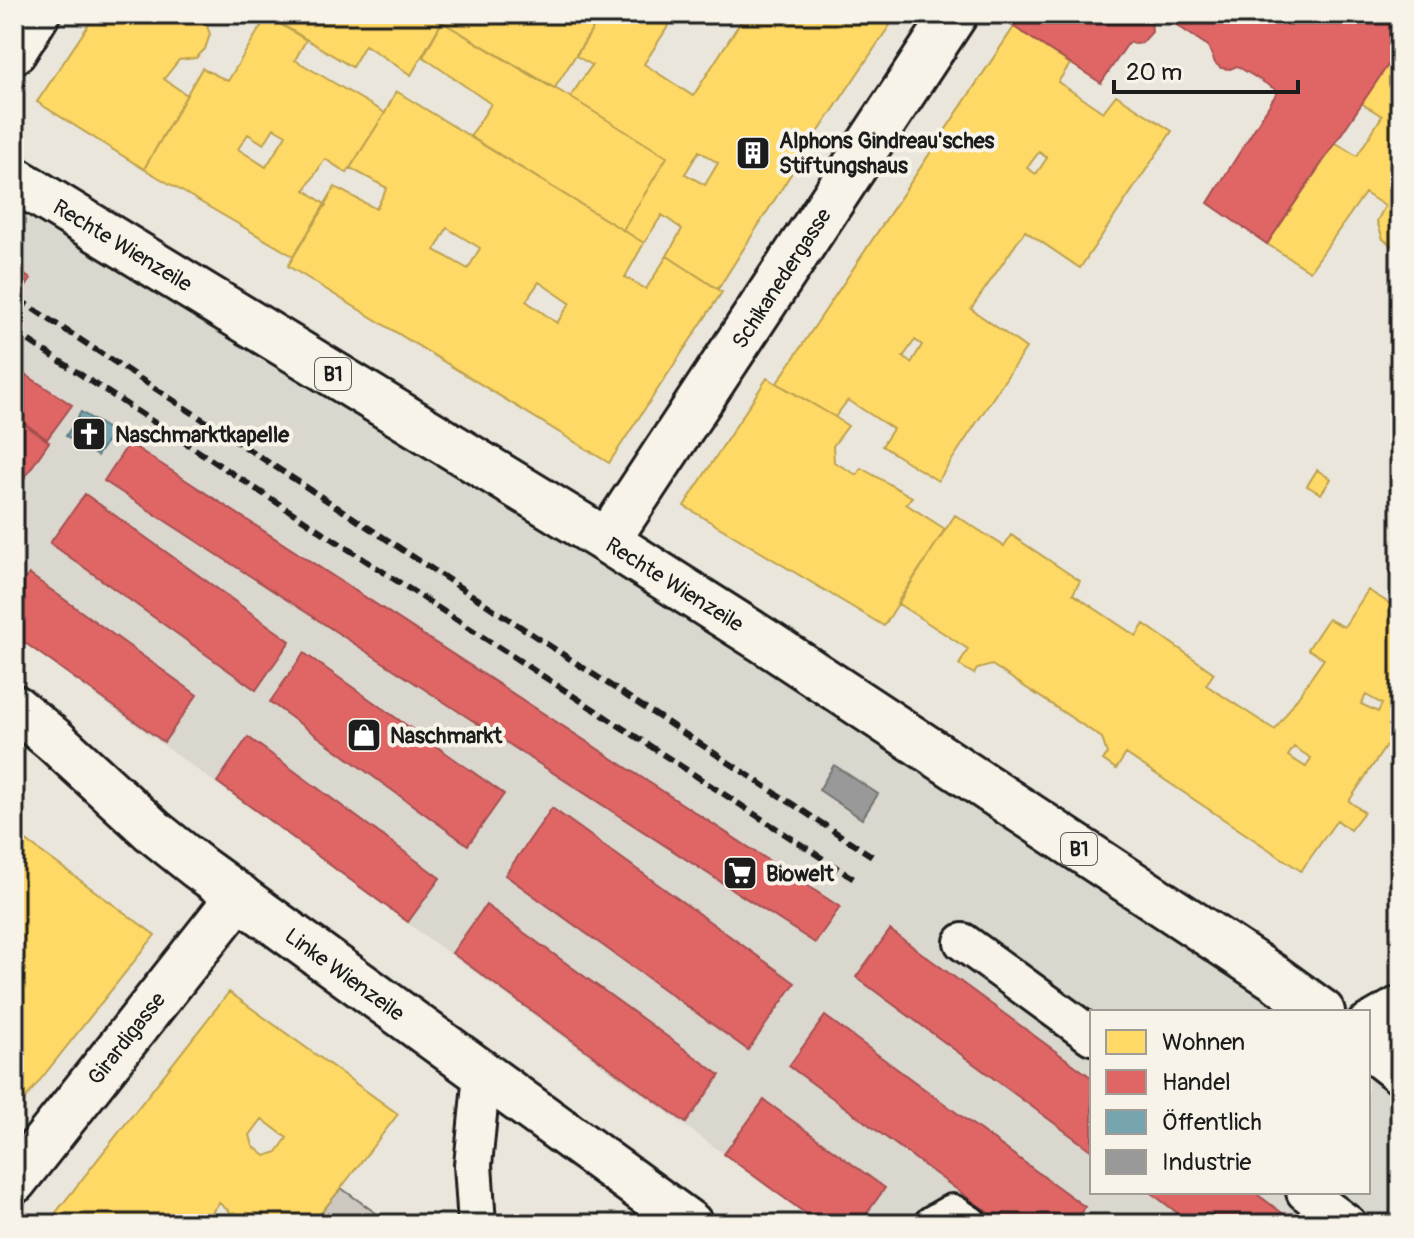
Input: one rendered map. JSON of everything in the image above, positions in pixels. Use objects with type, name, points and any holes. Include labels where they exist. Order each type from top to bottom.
[{"type":"main road","points":[[14,51],[37,14]]},
{"type":"main road","name":"Schikanedergasse","points":[[607,541],[955,14]]},
{"type":"main road","name":"Rechte Wienzeile","points":[[14,179],[607,541],[766,642],[1319,1010]]},
{"type":"main road","name":"Linke Wienzeile","points":[[14,707],[198,867],[690,1224]]},
{"type":"main road","name":"Girardigasse","points":[[14,1181],[239,896]]},
{"type":"main road","points":[[1370,1026],[1400,1009]]},
{"type":"main road","points":[[1370,1048],[1400,1071]]},
{"type":"lane","points":[[963,942],[1090,1035]]},
{"type":"lane","points":[[477,1224],[473,1165],[482,1074]]},
{"type":"lane","points":[[1308,1194],[1348,1224]]},
{"type":"lane","points":[[933,1224],[952,1213],[969,1224]]},
{"type":"shaded area","name":"Naschmarkt","points":[[14,196],[1289,994],[1308,1010],[1090,1010],[1090,1194],[1370,1194],[1370,1065],[1400,1091],[1400,1224],[820,1224],[14,636]]},
{"type":"shaded area","points":[[341,1188],[391,1224],[312,1224]]},
{"type":"building: Wohnen","points":[[96,14],[209,14],[205,21],[210,34],[205,49],[196,58],[179,60],[164,79],[187,95],[144,169],[37,102]]},
{"type":"building: Wohnen","points":[[276,14],[602,14],[554,89],[442,22],[411,75],[365,45],[352,67],[273,19]]},
{"type":"building: Wohnen","name":"Alphons Gindreau'sches Stiftungshaus","points":[[602,14],[676,14],[644,64],[693,96],[743,14],[767,14],[777,21],[781,14],[873,14],[890,25],[718,289],[667,256],[682,229],[662,215],[644,243],[623,230],[667,157],[570,97],[592,65],[576,56]],"holes":[[[699,151],[718,163],[705,185],[685,174]]]},
{"type":"building: Wohnen","points":[[267,16],[306,40],[295,60],[385,113],[347,173],[325,159],[305,190],[326,205],[293,256],[144,169],[202,68],[228,81]],"holes":[[[274,128],[286,135],[266,167],[238,149],[248,134],[264,144]]]},
{"type":"building: Wohnen","points":[[442,22],[667,157],[623,230],[470,137],[491,104],[423,57]]},
{"type":"building: Wohnen","points":[[1014,27],[1070,64],[1058,82],[1103,112],[1116,95],[1172,131],[1080,268],[1025,231],[971,309],[1026,348],[938,481],[882,446],[893,429],[848,400],[835,417],[777,383]],"holes":[[[1039,152],[1047,158],[1036,174],[1027,168]],[[915,340],[922,345],[911,363],[903,357]]]},
{"type":"building: Wohnen","points":[[1400,47],[1400,251],[1383,239],[1377,221],[1385,206],[1365,193],[1310,271],[1267,244],[1336,143],[1357,156],[1382,116],[1361,103]]},
{"type":"building: Wohnen","points":[[396,91],[644,243],[625,277],[646,289],[667,256],[722,292],[609,463],[288,266],[335,187],[376,209],[387,188],[350,168]],"holes":[[[447,228],[480,248],[468,269],[435,250]],[[539,282],[570,303],[557,323],[526,301]]]},
{"type":"building: Wohnen","points":[[767,378],[848,426],[833,446],[834,462],[857,475],[861,468],[912,497],[906,504],[945,529],[884,626],[684,506]]},
{"type":"building: Wohnen","points":[[1317,470],[1331,479],[1321,494],[1307,486]]},
{"type":"building: Wohnen","points":[[955,515],[1004,546],[1011,535],[1080,581],[1073,594],[1136,636],[1144,624],[1214,673],[1206,685],[1275,730],[1324,659],[1308,649],[1328,619],[1344,627],[1368,590],[1400,610],[1400,733],[1396,731],[1349,801],[1364,812],[1350,830],[1337,820],[1301,871],[1126,754],[1116,769],[1103,760],[1107,754],[1102,738],[992,665],[977,669],[974,674],[959,665],[968,649],[897,603]],"holes":[[[1366,695],[1382,704],[1378,712],[1361,704]],[[1294,747],[1311,758],[1306,767],[1288,756]]]},
{"type":"building: Wohnen","points":[[14,832],[155,935],[14,1113]]},
{"type":"building: Wohnen","points":[[229,992],[398,1114],[312,1224],[245,1224],[219,1203],[203,1224],[47,1224]],"holes":[[[262,1119],[287,1138],[277,1152],[265,1156],[253,1146],[250,1135]]]},
{"type":"building: Handel","points":[[1008,14],[1149,14],[1152,32],[1142,43],[1129,42],[1101,83],[1014,27],[1005,20]]},
{"type":"building: Handel","points":[[1160,14],[1375,14],[1400,31],[1400,47],[1267,244],[1208,203],[1278,91],[1237,66],[1221,68],[1215,63],[1208,46]]},
{"type":"building: Handel","points":[[18,271],[31,279],[14,305],[14,272]]},
{"type":"building: Handel","points":[[14,367],[72,405],[47,439],[14,416]]},
{"type":"building: Handel","points":[[14,417],[49,442],[14,493]]},
{"type":"building: Handel","points":[[129,443],[840,907],[815,943],[104,481]]},
{"type":"building: Handel","points":[[85,494],[290,641],[256,690],[50,543]]},
{"type":"building: Handel","points":[[29,574],[197,695],[164,742],[14,635],[14,595]]},
{"type":"building: Handel","points":[[304,653],[504,794],[468,845],[270,702]]},
{"type":"building: Handel","points":[[248,737],[440,878],[408,922],[217,782]]},
{"type":"building: Handel","points":[[552,808],[795,983],[748,1050],[505,875]]},
{"type":"building: Handel","points":[[486,905],[720,1075],[686,1123],[452,953]]},
{"type":"building: Handel","points":[[890,930],[1090,1077],[1090,1150],[856,977]]},
{"type":"building: Handel","points":[[825,1016],[1085,1207],[1073,1224],[1004,1224],[789,1066]]},
{"type":"building: Handel","points":[[764,1100],[885,1188],[859,1224],[820,1224],[724,1154]]},
{"type":"building: Handel","points":[[1153,1194],[1257,1194],[1297,1224],[1192,1224]]},
{"type":"building: Öffentlich","name":"Naschmarktkapelle","points":[[81,412],[113,432],[97,456],[66,436]]},
{"type":"building: Industrie","points":[[834,765],[878,794],[862,819],[819,790]]},
{"type":"railway","points":[[18,299],[872,856]]},
{"type":"railway","points":[[14,331],[857,881]]},
{"type":"place","name":"Alphons Gindreau'sches Stiftungshaus","points":[[753,153]]},
{"type":"place","name":"Naschmarktkapelle","points":[[89,434]]},
{"type":"place","name":"Naschmarkt","points":[[364,735]]},
{"type":"place","name":"Biowelt","points":[[740,873]]}]
